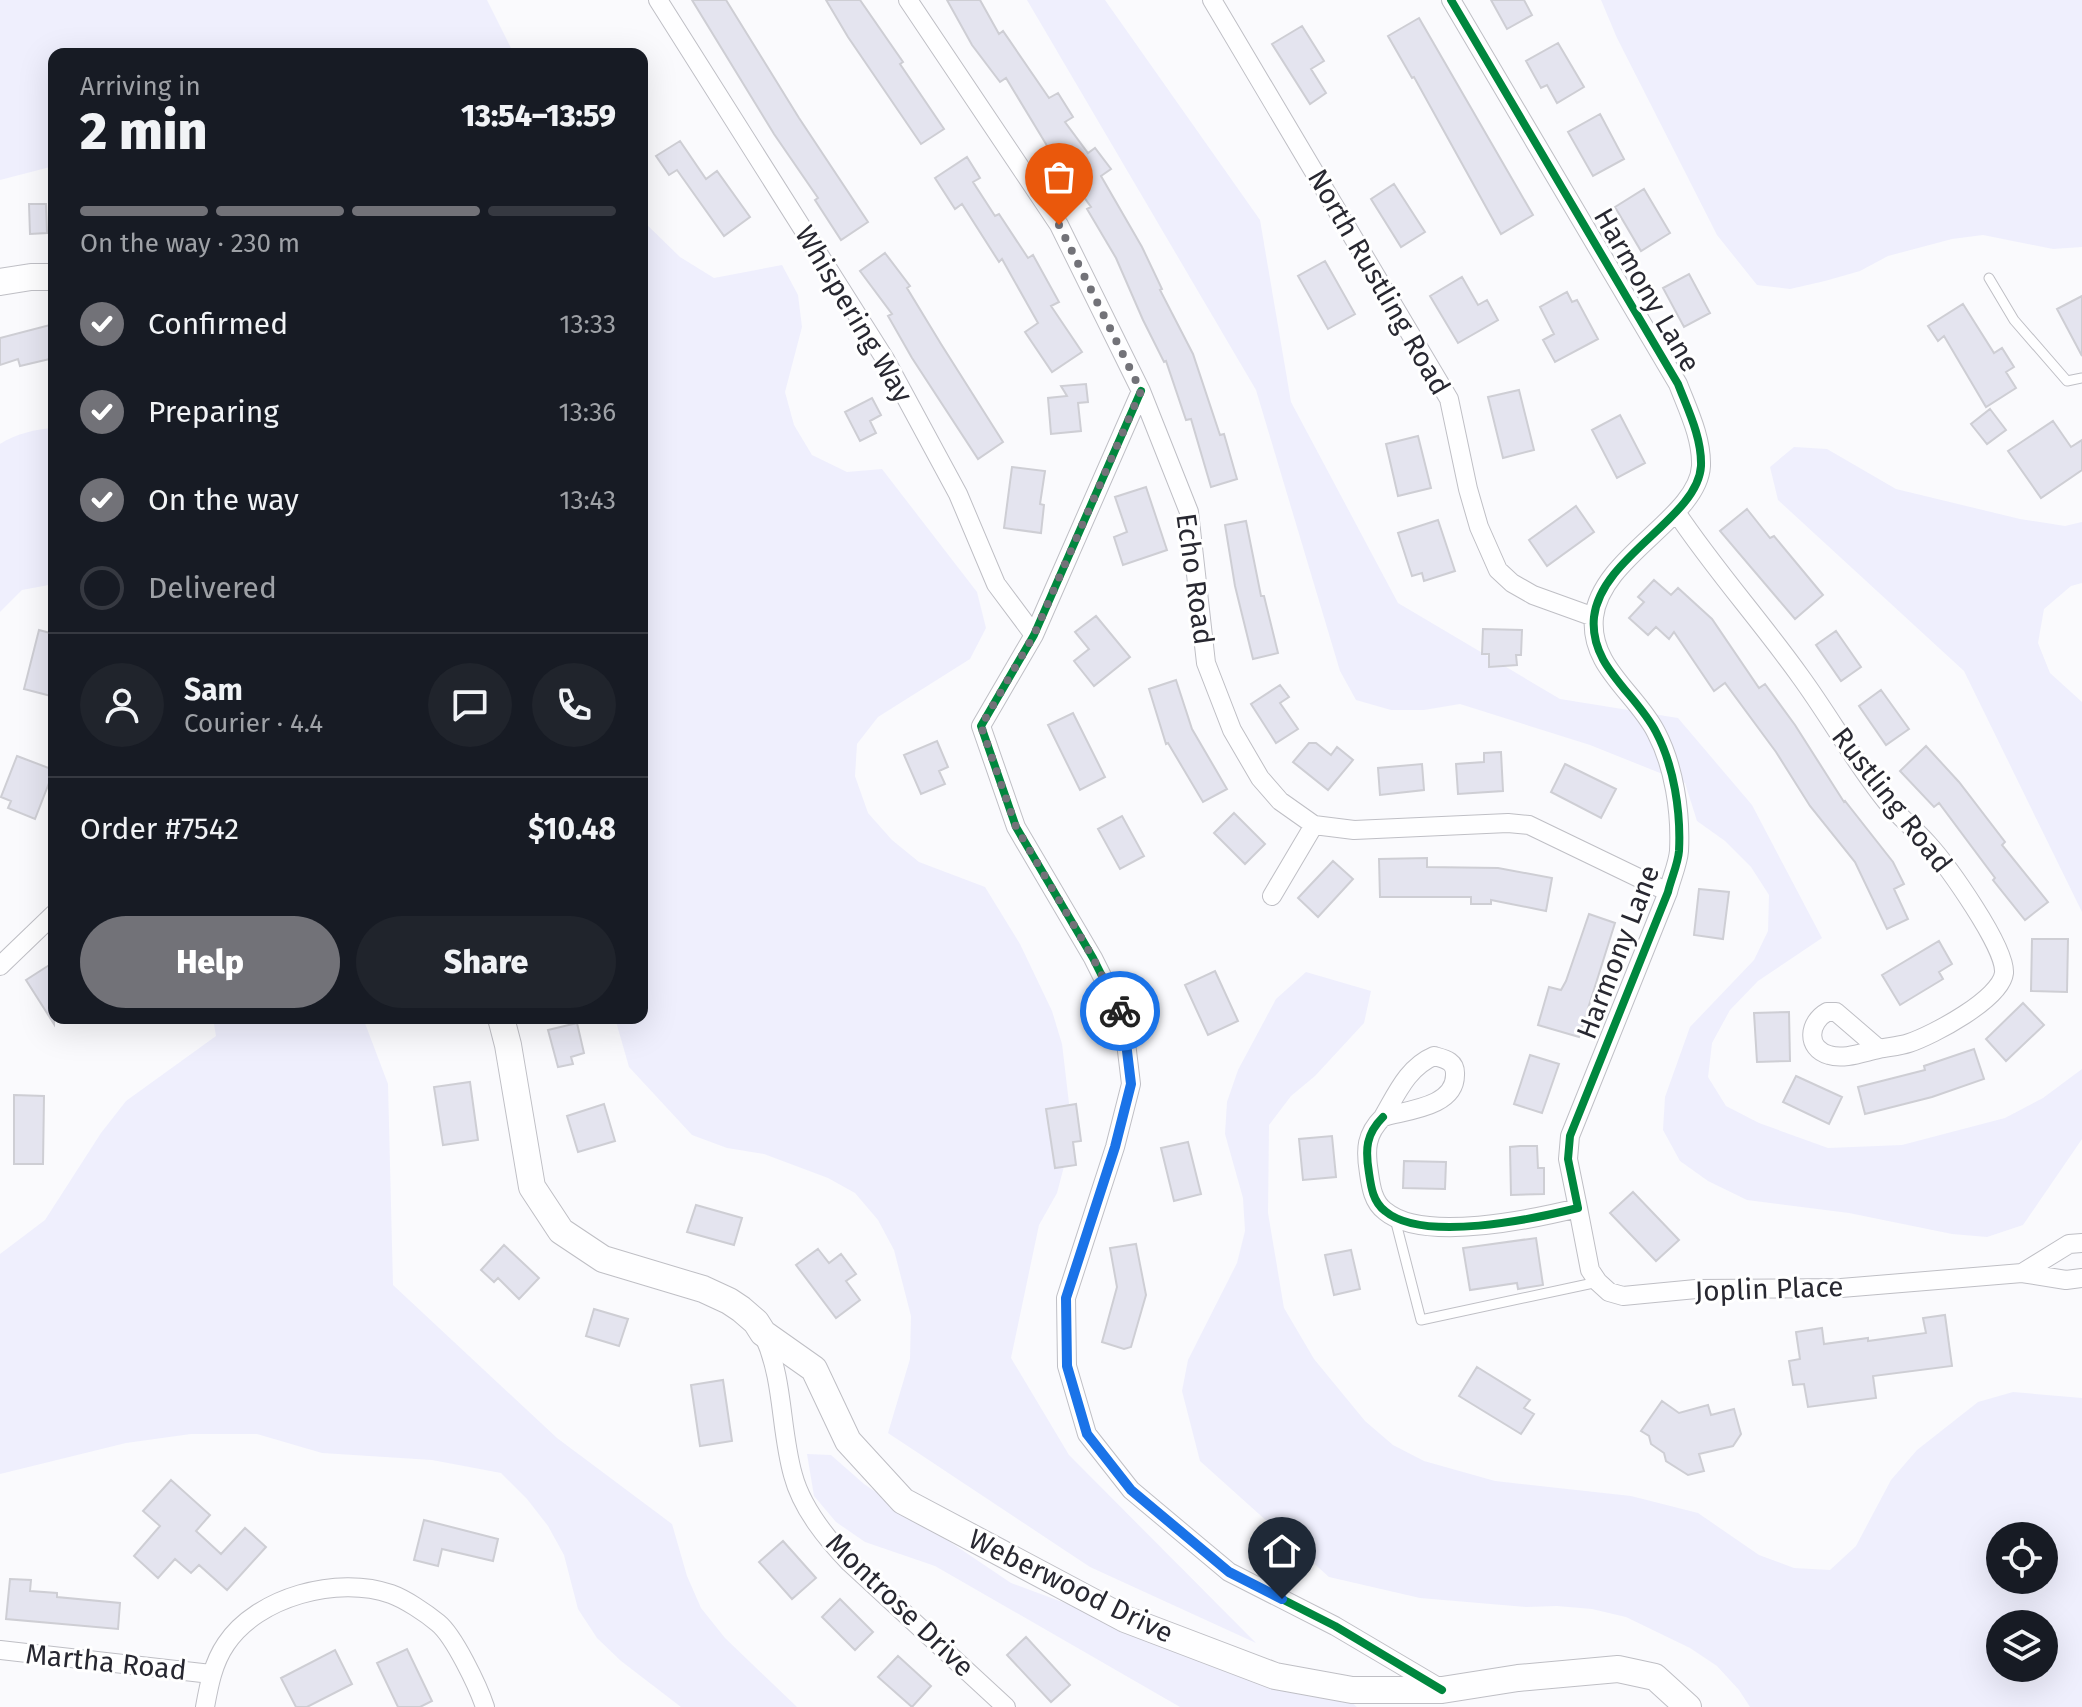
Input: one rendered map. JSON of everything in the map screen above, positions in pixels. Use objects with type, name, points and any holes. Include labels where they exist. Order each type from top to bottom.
[{"type":"street","name":"Whispering Way","points":[[658,0],[885,359],[958,494],[996,584],[1034,635]]},
{"type":"street","name":"Echo Road","points":[[908,0],[1059,225],[1141,391],[1189,512],[1206,663],[1232,730],[1260,778],[1280,801],[1314,825],[1354,830],[1508,823],[1529,825],[1668,892]]},
{"type":"street","name":"North Rustling Road","points":[[1212,0],[1449,399],[1471,502],[1498,570],[1512,583],[1533,595],[1594,617]]},
{"type":"street","name":"Harmony Lane","points":[[1451,0],[1678,384],[1700,448],[1701,470],[1691,491],[1676,512],[1614,572],[1600,596],[1594,617],[1595,643],[1605,666],[1656,731],[1666,754],[1678,818],[1679,853],[1668,892],[1570,1136],[1568,1159],[1578,1208]]},
{"type":"street","points":[[0,282],[48,277]]},
{"type":"street","points":[[1141,391],[1034,635],[981,726],[1016,827],[1093,958],[1123,1018],[1131,1084],[1115,1147],[1066,1298],[1067,1366],[1087,1434],[1131,1490],[1229,1572],[1335,1626],[1442,1690]]},
{"type":"street","name":"Rustling Road","points":[[1676,512],[1700,548],[1757,617],[1817,699],[1848,750],[1886,802],[1928,844],[1951,874],[1999,948],[2004,976],[1998,989],[1988,998],[1941,1028],[1909,1043],[1879,1049]]},
{"type":"street","points":[[1272,896],[1314,825]]},
{"type":"street","points":[[0,966],[48,920]]},
{"type":"street","name":"Montrose Drive","points":[[503,1024],[532,1187],[537,1199],[561,1231],[603,1259],[703,1289],[729,1301],[756,1322],[763,1333],[778,1377],[793,1476],[820,1527],[850,1563],[1006,1707]]},
{"type":"street","points":[[1383,1117],[1372,1128],[1367,1139],[1368,1169],[1374,1199],[1384,1211],[1415,1224],[1481,1225],[1524,1221],[1578,1208],[1590,1270],[1598,1282]]},
{"type":"street","name":"Joplin Place","points":[[2022,1273],[2069,1244],[2082,1243]]},
{"type":"street","name":"Joplin Place","points":[[1598,1282],[1609,1292],[1636,1295],[1696,1289],[1841,1288],[2022,1273],[2066,1280],[2082,1278]]},
{"type":"street","name":"Weberwood Drive","points":[[763,1333],[814,1369],[848,1441],[903,1501],[1125,1619],[1275,1676],[1352,1690],[1442,1690],[1518,1678],[1618,1669],[1655,1677],[1688,1707]]},
{"type":"street","points":[[205,1707],[211,1674],[226,1643],[256,1612],[291,1597],[325,1589],[358,1588],[391,1594],[440,1624],[476,1683],[485,1707]]},
{"type":"street","name":"Martha Road","points":[[0,1650],[211,1674]]},
{"type":"lane","points":[[1989,278],[2014,320],[2067,381],[2082,378]]},
{"type":"lane","points":[[1394,1217],[1421,1320],[1598,1282]]},
{"type":"shaded area","points":[[0,0],[487,0],[511,48],[48,48],[48,168],[0,180]]},
{"type":"shaded area","points":[[1027,0],[1105,0],[1260,220],[1291,402],[1398,603],[1560,699],[1678,718],[1752,805],[1822,938],[1758,981],[1730,1010],[1712,1043],[1708,1077],[1726,1106],[1759,1123],[1828,1148],[1902,1145],[2005,1118],[2043,1098],[2082,1069],[2082,1139],[2023,1225],[1987,1237],[1952,1234],[1849,1213],[1747,1200],[1708,1181],[1680,1161],[1663,1130],[1665,1097],[1690,1027],[1754,960],[1768,931],[1769,895],[1751,867],[1725,841],[1697,821],[1685,783],[1590,745],[1460,704],[1424,710],[1391,710],[1356,700],[1340,671],[1256,390]]},
{"type":"shaded area","points":[[1601,0],[2082,0],[2082,247],[2053,249],[1983,235],[1952,239],[1888,256],[1860,271],[1790,289],[1757,285],[1717,235],[1617,38]]},
{"type":"shaded area","points":[[648,226],[680,257],[714,278],[782,265],[798,295],[802,327],[785,392],[794,425],[812,455],[847,472],[882,469],[977,592],[986,628],[970,659],[878,717],[857,744],[855,776],[868,813],[892,840],[919,862],[985,887],[1020,944],[1052,1011],[1062,1044],[1071,1120],[1067,1155],[1057,1193],[1039,1225],[1011,1358],[1069,1455],[1256,1643],[1090,1567],[888,1433],[910,1359],[911,1316],[894,1250],[878,1220],[855,1193],[828,1178],[764,1154],[727,1148],[692,1135],[629,1067],[617,1024],[648,1024]]},
{"type":"shaded area","points":[[48,429],[48,585],[22,590],[0,612],[0,444],[12,437]]},
{"type":"shaded area","points":[[1794,447],[1827,449],[1896,489],[2020,519],[2065,526],[2082,522],[2082,583],[2071,586],[2044,609],[2038,643],[2050,673],[2082,702],[2082,912],[1964,671],[1778,500],[1770,467]]},
{"type":"shaded area","points":[[1306,972],[1371,991],[1364,1023],[1315,1076],[1291,1096],[1269,1125],[1268,1213],[1284,1308],[1314,1359],[1365,1421],[1393,1445],[1424,1461],[1495,1481],[1631,1496],[1698,1513],[1759,1555],[1794,1568],[1830,1570],[1856,1546],[1891,1480],[1917,1450],[1978,1402],[2013,1392],[2082,1398],[2082,1707],[1750,1707],[1717,1666],[1690,1648],[1626,1617],[1592,1609],[1420,1598],[1329,1577],[1200,1461],[1182,1391],[1188,1360],[1237,1263],[1245,1231],[1243,1198],[1225,1134],[1227,1102],[1238,1070],[1276,999]]},
{"type":"shaded area","points":[[214,1024],[365,1024],[388,1084],[393,1285],[557,1438],[672,1524],[687,1576],[701,1608],[725,1638],[797,1707],[681,1707],[621,1661],[597,1638],[578,1609],[564,1555],[548,1526],[501,1473],[432,1460],[322,1453],[257,1434],[191,1434],[126,1443],[0,1474],[0,1254],[45,1220],[101,1133],[126,1101],[216,1036]]},
{"type":"shaded area","points":[[807,1454],[831,1455],[864,1484],[1011,1583],[1293,1688],[1350,1701],[1357,1707],[1180,1707],[935,1566],[865,1542],[836,1522],[814,1496]]},
{"type":"building","points":[[692,0],[726,0],[868,222],[841,240],[815,200],[818,198],[774,134]]},
{"type":"building","points":[[826,0],[860,0],[944,129],[921,144]]},
{"type":"building","points":[[947,0],[980,0],[999,34],[1003,31],[1049,98],[1058,93],[1073,117],[1065,122],[1088,153],[1095,148],[1111,169],[1101,176],[1142,247],[1193,354],[1220,435],[1224,434],[1237,479],[1211,487],[1191,419],[1186,420],[1166,361],[1143,320],[1116,258],[1087,209],[1091,207],[1049,149],[1006,78],[1000,82],[972,45]]},
{"type":"building","points":[[1491,0],[1524,0],[1532,15],[1507,29]]},
{"type":"building","points":[[1419,18],[1533,215],[1501,234],[1388,36]]},
{"type":"building","points":[[1302,26],[1324,61],[1311,69],[1326,93],[1310,104],[1272,44]]},
{"type":"building","points":[[1558,43],[1584,87],[1557,103],[1547,85],[1541,88],[1526,61]]},
{"type":"building","points":[[1600,114],[1624,159],[1593,176],[1568,132]]},
{"type":"building","points":[[680,141],[706,179],[717,171],[750,217],[724,236],[677,170],[669,175],[656,156]]},
{"type":"building","points":[[967,157],[980,178],[973,182],[1028,258],[1033,255],[1059,302],[1051,306],[1082,352],[1052,372],[1025,332],[1038,323],[1002,259],[999,262],[962,204],[955,209],[935,178]]},
{"type":"building","points":[[1394,184],[1425,232],[1401,247],[1371,199]]},
{"type":"building","points":[[1644,189],[1670,233],[1641,251],[1615,207]]},
{"type":"building","points":[[29,204],[46,204],[47,233],[30,234]]},
{"type":"building","points":[[885,253],[910,286],[907,288],[1003,442],[978,459],[912,358],[888,316],[892,314],[860,271]]},
{"type":"building","points":[[1325,261],[1355,314],[1328,329],[1298,276]]},
{"type":"building","points":[[1689,274],[1710,313],[1684,327],[1663,288]]},
{"type":"building","points":[[1462,277],[1478,305],[1487,300],[1498,320],[1458,343],[1430,296]]},
{"type":"building","points":[[1567,292],[1572,302],[1577,300],[1598,339],[1555,362],[1543,340],[1554,334],[1540,307]]},
{"type":"building","points":[[2082,296],[2082,356],[2057,309]]},
{"type":"building","points":[[1963,304],[1994,353],[2002,348],[2014,367],[2006,372],[2016,388],[1986,407],[1944,336],[1938,341],[1928,326]]},
{"type":"building","points":[[48,326],[48,359],[20,366],[18,359],[0,365],[0,338]]},
{"type":"building","points":[[1086,384],[1088,402],[1078,403],[1081,431],[1051,434],[1048,398],[1067,396],[1061,386]]},
{"type":"building","points":[[1519,390],[1534,450],[1503,458],[1488,397]]},
{"type":"building","points":[[872,398],[881,415],[870,421],[876,433],[860,441],[845,412]]},
{"type":"building","points":[[1990,409],[2006,430],[1987,444],[1971,424]]},
{"type":"building","points":[[1620,415],[1645,463],[1617,478],[1592,430]]},
{"type":"building","points":[[2053,421],[2071,447],[2082,440],[2082,470],[2041,498],[2008,451]]},
{"type":"building","points":[[1418,436],[1431,488],[1398,496],[1386,444]]},
{"type":"building","points":[[1012,467],[1045,471],[1040,504],[1044,505],[1041,533],[1004,528]]},
{"type":"building","points":[[1146,487],[1167,550],[1123,565],[1114,537],[1127,532],[1115,497]]},
{"type":"building","points":[[1576,506],[1594,532],[1547,566],[1529,540]]},
{"type":"building","points":[[1747,509],[1823,595],[1795,619],[1720,531]]},
{"type":"building","points":[[1438,520],[1455,571],[1424,581],[1422,573],[1412,576],[1398,533]]},
{"type":"building","points":[[1246,521],[1261,596],[1264,596],[1278,653],[1253,659],[1235,586],[1225,525]]},
{"type":"building","points":[[1654,580],[1671,595],[1678,588],[1712,619],[1759,688],[1765,684],[1844,802],[1893,862],[1904,884],[1894,889],[1908,919],[1887,929],[1855,862],[1810,806],[1776,752],[1725,683],[1714,691],[1674,632],[1669,639],[1656,627],[1648,635],[1629,618],[1644,602],[1638,597]]},
{"type":"building","points":[[1096,616],[1130,657],[1094,686],[1074,661],[1089,649],[1075,632]]},
{"type":"building","points":[[1483,629],[1522,630],[1521,655],[1516,655],[1517,665],[1489,667],[1489,654],[1482,654]]},
{"type":"building","points":[[39,630],[48,632],[48,695],[24,689]]},
{"type":"building","points":[[1836,631],[1861,667],[1841,681],[1816,645]]},
{"type":"building","points":[[1176,680],[1192,729],[1227,789],[1203,802],[1166,744],[1149,689]]},
{"type":"building","points":[[1280,685],[1289,697],[1280,703],[1298,729],[1276,743],[1251,704]]},
{"type":"building","points":[[1881,690],[1909,729],[1886,745],[1859,706]]},
{"type":"building","points":[[1073,713],[1105,777],[1080,790],[1048,725]]},
{"type":"building","points":[[937,741],[948,767],[939,771],[945,784],[921,794],[904,755]]},
{"type":"building","points":[[1309,743],[1316,743],[1331,755],[1337,747],[1353,760],[1328,790],[1293,762]]},
{"type":"building","points":[[1926,746],[1959,782],[2005,842],[2002,845],[2048,902],[2025,920],[1939,803],[1934,807],[1900,771]]},
{"type":"building","points":[[1501,752],[1503,791],[1458,794],[1456,764],[1484,762],[1484,753]]},
{"type":"building","points":[[17,756],[48,768],[48,785],[35,819],[8,808],[11,801],[1,797]]},
{"type":"building","points":[[1422,764],[1424,790],[1380,795],[1378,768]]},
{"type":"building","points":[[1565,764],[1616,789],[1601,818],[1551,792]]},
{"type":"building","points":[[1234,813],[1265,844],[1245,864],[1214,833]]},
{"type":"building","points":[[1122,816],[1144,856],[1120,869],[1098,829]]},
{"type":"building","points":[[1427,858],[1427,867],[1498,868],[1552,878],[1546,911],[1491,900],[1491,904],[1471,904],[1471,897],[1380,897],[1379,859]]},
{"type":"building","points":[[1333,861],[1353,879],[1318,917],[1298,898]]},
{"type":"building","points":[[1699,889],[1729,892],[1723,939],[1694,935]]},
{"type":"building","points":[[1589,914],[1615,923],[1579,1037],[1538,1025],[1549,987],[1561,990],[1566,981]]},
{"type":"building","points":[[2032,939],[2068,939],[2067,992],[2031,991]]},
{"type":"building","points":[[1939,941],[1952,964],[1939,972],[1943,979],[1900,1005],[1882,975]]},
{"type":"building","points":[[48,966],[48,1015],[26,980]]},
{"type":"building","points":[[1215,971],[1238,1021],[1208,1035],[1185,985]]},
{"type":"building","points":[[2023,1003],[2044,1025],[2006,1061],[1986,1039]]},
{"type":"building","points":[[1789,1012],[1790,1061],[1757,1062],[1754,1013]]},
{"type":"building","points":[[577,1024],[584,1053],[571,1057],[573,1064],[558,1067],[548,1030]]},
{"type":"building","points":[[1974,1049],[1984,1079],[1932,1097],[1865,1114],[1858,1087],[1925,1070],[1924,1066]]},
{"type":"building","points":[[1530,1055],[1559,1064],[1542,1113],[1514,1104]]},
{"type":"building","points":[[1796,1076],[1842,1097],[1829,1124],[1783,1102]]},
{"type":"building","points":[[470,1082],[478,1140],[443,1145],[434,1087]]},
{"type":"building","points":[[14,1095],[44,1096],[43,1164],[14,1164]]},
{"type":"building","points":[[604,1104],[615,1141],[578,1152],[567,1116]]},
{"type":"building","points":[[1076,1104],[1081,1141],[1073,1142],[1076,1165],[1055,1168],[1046,1109]]},
{"type":"building","points":[[1332,1136],[1336,1177],[1303,1180],[1299,1139]]},
{"type":"building","points":[[1188,1142],[1201,1194],[1174,1201],[1161,1148]]},
{"type":"building","points":[[1537,1146],[1538,1168],[1544,1168],[1544,1194],[1511,1195],[1510,1147]]},
{"type":"building","points":[[1404,1161],[1446,1162],[1445,1189],[1403,1188]]},
{"type":"building","points":[[1633,1192],[1679,1240],[1656,1261],[1610,1213]]},
{"type":"building","points":[[696,1205],[742,1218],[734,1245],[687,1232]]},
{"type":"building","points":[[1536,1238],[1543,1285],[1518,1289],[1517,1283],[1470,1290],[1463,1248]]},
{"type":"building","points":[[1136,1244],[1146,1295],[1131,1347],[1124,1349],[1102,1342],[1117,1287],[1110,1248]]},
{"type":"building","points":[[504,1245],[539,1278],[519,1299],[498,1278],[494,1282],[481,1270]]},
{"type":"building","points":[[818,1249],[829,1263],[841,1254],[856,1274],[846,1281],[860,1300],[836,1318],[796,1265]]},
{"type":"building","points":[[1351,1250],[1360,1289],[1334,1295],[1325,1255]]},
{"type":"building","points":[[594,1309],[628,1319],[619,1346],[586,1336]]},
{"type":"building","points":[[1945,1315],[1952,1366],[1873,1376],[1876,1398],[1808,1407],[1804,1384],[1793,1385],[1789,1361],[1800,1359],[1796,1332],[1822,1328],[1824,1344],[1868,1338],[1868,1341],[1926,1333],[1923,1318]]},
{"type":"building","points":[[1477,1367],[1530,1400],[1524,1408],[1534,1414],[1521,1434],[1459,1396]]},
{"type":"building","points":[[723,1380],[732,1441],[700,1446],[691,1385]]},
{"type":"building","points":[[1662,1401],[1679,1413],[1708,1405],[1711,1415],[1734,1409],[1741,1434],[1733,1446],[1699,1454],[1704,1471],[1688,1475],[1666,1461],[1664,1453],[1651,1444],[1649,1436],[1641,1431]]},
{"type":"building","points":[[171,1480],[210,1515],[196,1531],[221,1554],[245,1528],[266,1547],[227,1590],[199,1565],[191,1573],[175,1559],[158,1578],[134,1556],[160,1526],[143,1511]]},
{"type":"building","points":[[424,1520],[498,1539],[493,1561],[442,1549],[438,1566],[414,1560]]},
{"type":"building","points":[[783,1541],[816,1578],[792,1599],[759,1562]]},
{"type":"building","points":[[10,1579],[31,1580],[30,1591],[57,1593],[57,1597],[120,1603],[118,1629],[6,1619]]},
{"type":"building","points":[[840,1599],[873,1632],[855,1650],[822,1617]]},
{"type":"building","points":[[1026,1637],[1070,1685],[1051,1702],[1007,1655]]},
{"type":"building","points":[[407,1649],[432,1701],[420,1707],[398,1707],[377,1663]]},
{"type":"building","points":[[335,1650],[352,1684],[307,1707],[296,1707],[281,1678]]},
{"type":"building","points":[[898,1656],[931,1686],[912,1707],[878,1677]]},
{"type":"cycle path","points":[[1383,1117],[1368,1142],[1371,1184],[1381,1207],[1402,1221],[1425,1226],[1479,1226],[1578,1208],[1568,1159],[1570,1136],[1668,892],[1679,851],[1677,805],[1672,774],[1662,745],[1647,718],[1606,665],[1594,634],[1594,617],[1600,595],[1613,575],[1668,521],[1696,485],[1701,466],[1697,435],[1678,384],[1451,0]]},
{"type":"cycle path","points":[[1141,391],[1034,635],[981,726],[1016,827],[1093,958],[1123,1018],[1131,1084],[1115,1147],[1066,1298],[1067,1366],[1087,1434],[1131,1490],[1229,1572],[1335,1626],[1442,1690]]},
{"type":"way so far","points":[[1059,225],[1141,391],[1034,635],[981,726],[1016,827],[1093,958],[1120,1011]]},
{"type":"route","points":[[1120,1011],[1131,1084],[1115,1147],[1066,1298],[1067,1366],[1087,1434],[1131,1490],[1229,1572],[1282,1599]]}]
